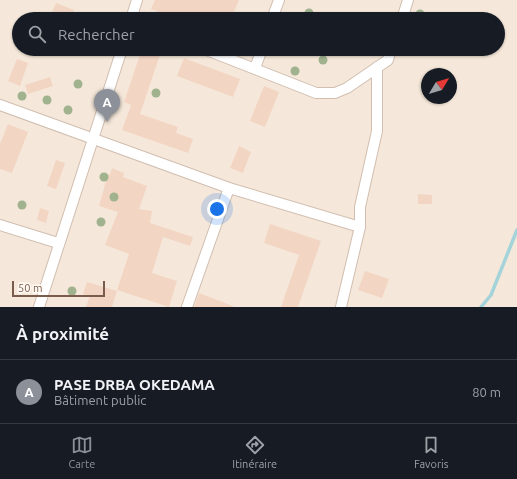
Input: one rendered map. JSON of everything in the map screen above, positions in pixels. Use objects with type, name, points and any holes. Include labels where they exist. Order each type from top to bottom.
[{"type":"street","points":[[133,12],[137,0]]},
{"type":"street","points":[[275,12],[279,0]]},
{"type":"street","points":[[404,12],[408,0]]},
{"type":"street","points":[[39,307],[58,243],[120,56]]},
{"type":"street","points":[[223,56],[316,93],[335,92],[347,88],[388,60],[389,56]]},
{"type":"street","points":[[255,68],[259,56]]},
{"type":"street","points":[[342,307],[360,227],[360,207],[377,131],[377,67]]},
{"type":"street","points":[[0,105],[229,188],[360,227]]},
{"type":"street","points":[[187,307],[229,188]]},
{"type":"street","points":[[0,225],[58,243]]},
{"type":"shaded area","points":[[0,0],[517,0],[517,307],[0,307]]},
{"type":"building","points":[[155,0],[239,0],[234,12],[159,12],[151,9]]},
{"type":"building","points":[[56,3],[74,10],[73,12],[52,12]]},
{"type":"building","points":[[140,56],[160,56],[140,114],[178,127],[176,133],[193,139],[188,153],[122,130],[131,105],[124,102]]},
{"type":"building","points":[[184,58],[240,79],[233,97],[177,76]]},
{"type":"building","points":[[17,59],[28,63],[20,86],[8,81]]},
{"type":"building","points":[[50,77],[53,86],[28,94],[25,85]]},
{"type":"building","points":[[264,86],[279,92],[265,127],[250,121]]},
{"type":"building","points":[[8,124],[28,132],[12,173],[0,169],[0,144]]},
{"type":"building","points":[[239,146],[251,152],[243,173],[230,168]]},
{"type":"building","points":[[56,160],[65,163],[56,189],[47,186]]},
{"type":"building","points":[[112,168],[124,173],[123,177],[147,186],[139,209],[152,211],[150,223],[193,237],[190,246],[163,237],[152,273],[177,281],[169,307],[117,290],[129,254],[105,245],[118,212],[99,206],[108,174],[110,175]]},
{"type":"building","points":[[418,194],[432,195],[432,204],[418,204]]},
{"type":"building","points":[[40,208],[49,211],[46,223],[37,220]]},
{"type":"building","points":[[270,224],[321,241],[298,307],[281,307],[299,255],[264,243]]},
{"type":"building","points":[[365,271],[389,279],[382,298],[358,290]]},
{"type":"building","points":[[87,282],[117,291],[112,307],[86,307],[90,296],[83,294]]},
{"type":"building","points":[[199,293],[233,306],[233,307],[194,307]]},
{"type":"waterway","points":[[481,307],[491,295],[517,230]]},
{"type":"place","name":"PASE DRBA OKEDAMA","points":[[107,122]]}]
